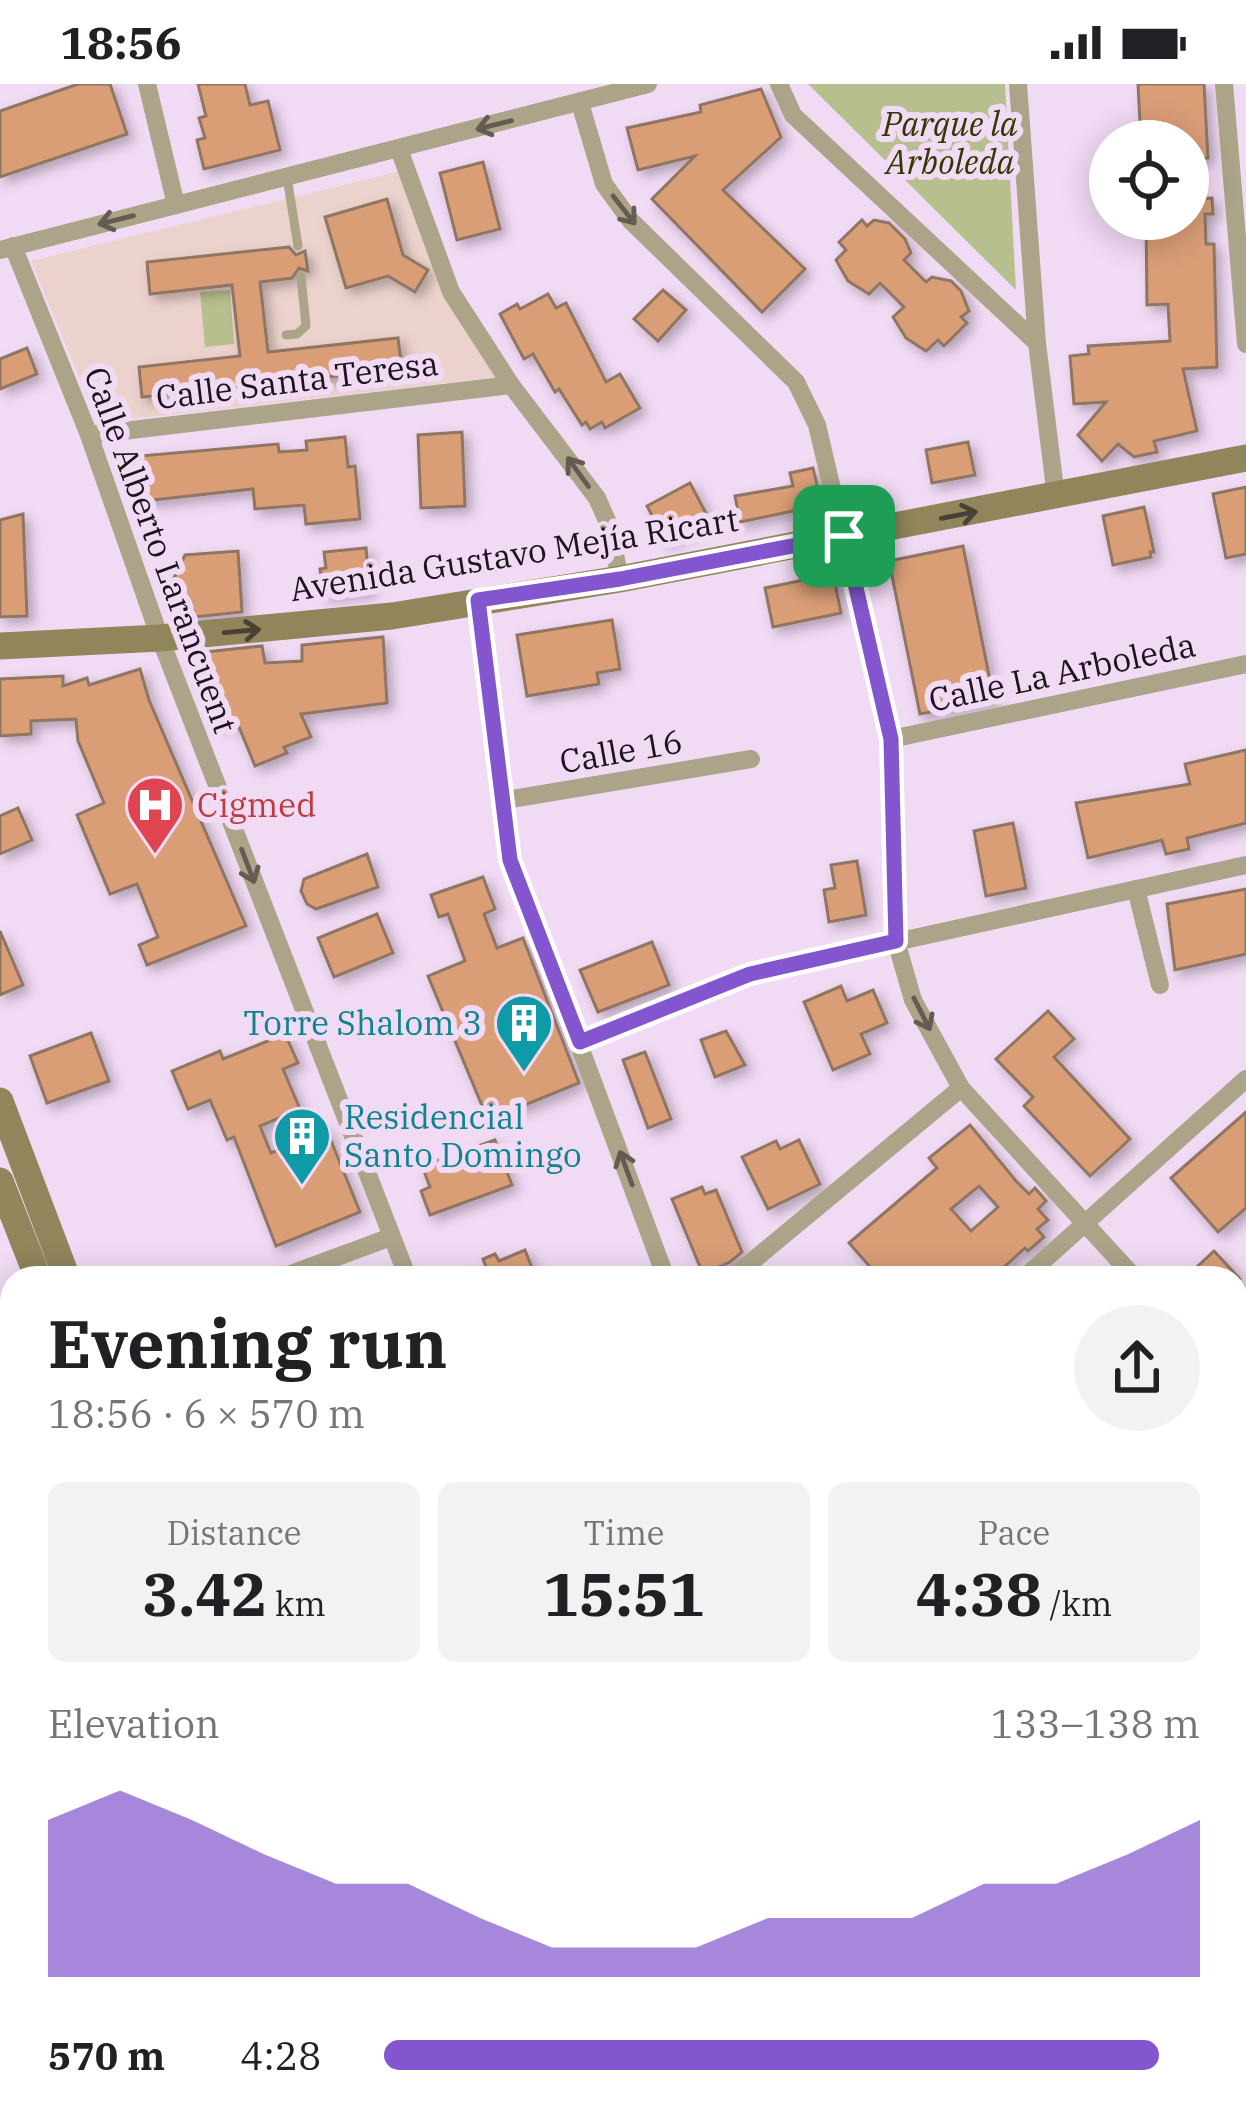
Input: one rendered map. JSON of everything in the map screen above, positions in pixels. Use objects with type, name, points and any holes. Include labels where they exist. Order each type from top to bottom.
[{"type":"street","points":[[147,84],[176,205]]},
{"type":"street","points":[[7,248],[648,84]]},
{"type":"street","points":[[779,84],[794,116],[1037,343]]},
{"type":"street","points":[[1018,84],[1037,343],[1056,496]]},
{"type":"street","points":[[1223,84],[1246,344]]},
{"type":"street","points":[[580,103],[604,184],[630,220],[796,382],[817,425],[891,739],[896,941],[913,1000],[961,1088],[1125,1266]]},
{"type":"street","points":[[399,149],[451,292],[511,385],[597,498],[609,525],[620,579]]},
{"type":"street","name":"Calle Alberto Larancuent","points":[[7,248],[89,435],[160,638],[403,1266]]},
{"type":"street","name":"Calle Santa Teresa","points":[[89,435],[511,385]]},
{"type":"street","name":"Avenida Gustavo Mejía Ricart","points":[[0,646],[160,638],[392,616],[620,579],[1246,458]]},
{"type":"street","points":[[478,600],[510,860],[662,1266]]},
{"type":"street","name":"Calle La Arboleda","points":[[891,739],[1246,664]]},
{"type":"street","name":"Calle 16","points":[[500,801],[751,759]]},
{"type":"street","points":[[580,1042],[750,974],[1246,865]]},
{"type":"street","points":[[1136,889],[1160,985]]},
{"type":"street","points":[[1037,1266],[1246,1078]]},
{"type":"street","points":[[746,1266],[961,1088]]},
{"type":"street","points":[[0,1101],[63,1266]]},
{"type":"street","points":[[0,1181],[8,1223],[31,1266]]},
{"type":"street","points":[[312,1266],[391,1237]]},
{"type":"lane","points":[[287,177],[298,246]]},
{"type":"lane","points":[[286,335],[297,334],[306,326],[301,277]]},
{"type":"shaded area","points":[[401,171],[442,294],[496,377],[98,423],[31,261]]},
{"type":"green space","name":"Parque la Arboleda","points":[[808,84],[1005,84],[1016,290]]},
{"type":"green space","points":[[230,290],[234,344],[205,347],[200,292]]},
{"type":"building","points":[[78,84],[110,84],[127,134],[0,177],[0,111]]},
{"type":"building","points":[[198,84],[245,84],[250,105],[268,101],[280,150],[204,169],[197,140],[205,138],[199,118],[206,116]]},
{"type":"building","points":[[1138,84],[1204,84],[1206,120],[1140,120]]},
{"type":"building","points":[[761,89],[781,137],[723,190],[805,269],[762,312],[652,199],[695,156],[638,170],[627,128],[701,112],[700,105]]},
{"type":"building","points":[[483,162],[500,229],[457,240],[440,173]]},
{"type":"building","points":[[387,199],[403,255],[428,270],[415,292],[388,276],[346,288],[325,217]]},
{"type":"building","points":[[862,220],[867,226],[874,220],[889,223],[911,253],[904,260],[926,282],[932,277],[951,281],[961,291],[969,311],[961,317],[967,323],[944,346],[938,340],[926,351],[906,338],[893,317],[904,307],[880,283],[869,294],[848,281],[836,260],[846,250],[839,242]]},
{"type":"building","points":[[1146,240],[1214,244],[1217,367],[1183,369],[1197,431],[1154,441],[1157,452],[1134,457],[1118,444],[1102,461],[1078,435],[1106,402],[1074,404],[1070,356],[1089,354],[1088,346],[1170,341],[1168,304],[1147,305]]},
{"type":"building","points":[[289,247],[296,255],[305,251],[308,271],[299,268],[292,278],[260,282],[268,352],[398,338],[402,369],[142,397],[139,367],[240,356],[232,285],[150,294],[147,262]]},
{"type":"building","points":[[663,290],[686,310],[658,341],[634,319]]},
{"type":"building","points":[[548,294],[556,308],[566,303],[606,382],[620,374],[640,408],[605,428],[602,422],[590,429],[586,422],[582,425],[559,389],[555,392],[533,354],[524,359],[500,314]]},
{"type":"building","points":[[27,348],[37,374],[0,389],[0,359]]},
{"type":"building","points":[[462,432],[465,506],[421,508],[418,435]]},
{"type":"building","points":[[345,437],[348,467],[355,466],[360,519],[306,524],[304,505],[255,509],[253,489],[144,501],[128,457],[278,444],[279,452],[307,450],[306,441]]},
{"type":"building","points":[[968,442],[975,475],[932,483],[926,450]]},
{"type":"building","points":[[813,468],[822,505],[740,522],[735,496],[793,486],[790,473]]},
{"type":"building","points":[[690,483],[709,519],[666,542],[647,506]]},
{"type":"building","points":[[1246,487],[1246,554],[1226,558],[1213,494]]},
{"type":"building","points":[[1144,507],[1154,552],[1151,557],[1113,565],[1103,516]]},
{"type":"building","points":[[23,514],[27,616],[0,617],[0,520]]},
{"type":"building","points":[[963,546],[994,700],[920,714],[889,561]]},
{"type":"building","points":[[366,548],[370,590],[323,595],[320,569],[326,568],[324,552]]},
{"type":"building","points":[[238,551],[242,612],[185,618],[172,582],[185,555]]},
{"type":"building","points":[[833,574],[841,613],[773,627],[765,588]]},
{"type":"building","points":[[612,620],[620,669],[597,673],[599,684],[527,696],[517,635]]},
{"type":"building","points":[[383,637],[387,703],[301,714],[311,737],[255,766],[237,722],[214,725],[186,654],[262,646],[265,663],[302,661],[302,645]]},
{"type":"building","points":[[140,669],[246,926],[147,965],[139,945],[158,937],[137,884],[110,894],[77,815],[104,803],[78,741],[76,719],[31,721],[31,734],[0,736],[0,679],[63,676],[63,686],[87,678],[89,685]]},
{"type":"building","points":[[1246,750],[1246,823],[1187,838],[1189,849],[1166,854],[1162,840],[1088,858],[1076,803],[1190,784],[1185,764]]},
{"type":"building","points":[[18,808],[32,840],[0,854],[0,816]]},
{"type":"building","points":[[1013,823],[1026,888],[986,896],[974,831]]},
{"type":"building","points":[[367,854],[378,887],[316,909],[307,904],[301,891],[304,879]]},
{"type":"building","points":[[857,861],[866,915],[829,922],[824,890],[835,888],[831,865]]},
{"type":"building","points":[[483,877],[495,909],[484,914],[497,948],[523,938],[579,1083],[488,1120],[428,976],[465,961],[448,914],[439,917],[431,895]]},
{"type":"building","points":[[1246,889],[1246,954],[1175,970],[1167,904]]},
{"type":"building","points":[[377,914],[393,953],[334,977],[318,938]]},
{"type":"building","points":[[0,931],[23,985],[0,995]]},
{"type":"building","points":[[652,942],[669,985],[598,1012],[580,970]]},
{"type":"building","points":[[841,986],[847,1001],[873,990],[887,1023],[861,1034],[870,1054],[833,1070],[804,1002]]},
{"type":"building","points":[[1048,1011],[1074,1039],[1054,1057],[1130,1139],[1090,1176],[1024,1106],[1033,1097],[996,1059]]},
{"type":"building","points":[[726,1031],[745,1065],[715,1077],[701,1040]]},
{"type":"building","points":[[91,1033],[109,1081],[47,1103],[30,1056]]},
{"type":"building","points":[[285,1034],[298,1063],[283,1069],[300,1109],[260,1126],[271,1153],[325,1126],[360,1212],[276,1246],[234,1137],[227,1140],[210,1100],[188,1109],[172,1071],[220,1051],[223,1059]]},
{"type":"building","points":[[645,1052],[671,1119],[648,1128],[623,1060]]},
{"type":"building","points":[[1246,1112],[1246,1208],[1218,1232],[1171,1178]]},
{"type":"building","points":[[970,1125],[1029,1194],[1035,1188],[1046,1201],[1038,1209],[1048,1220],[1037,1229],[1044,1237],[1005,1266],[869,1266],[849,1243],[937,1168],[929,1158]],"holes":[[[979,1186],[998,1207],[971,1231],[951,1209]]]},
{"type":"building","points":[[495,1140],[512,1185],[430,1215],[421,1191],[430,1187],[422,1166]]},
{"type":"building","points":[[799,1140],[820,1184],[768,1209],[742,1157],[776,1141],[780,1149]]},
{"type":"building","points":[[702,1187],[705,1194],[716,1190],[742,1252],[721,1266],[700,1266],[672,1199]]},
{"type":"building","points":[[525,1250],[531,1266],[486,1266],[483,1259],[495,1254],[499,1261]]},
{"type":"building","points":[[1214,1251],[1228,1266],[1198,1266]]},
{"type":"place","name":"Cigmed","points":[[155,856]]},
{"type":"place","name":"Torre Shalom 3","points":[[524,1074]]},
{"type":"place","name":"Residencial Santo Domingo","points":[[302,1187]]},
{"type":"route","points":[[844,536],[891,739],[896,941],[750,974],[580,1042],[510,860],[478,600],[620,579],[844,536]]}]
